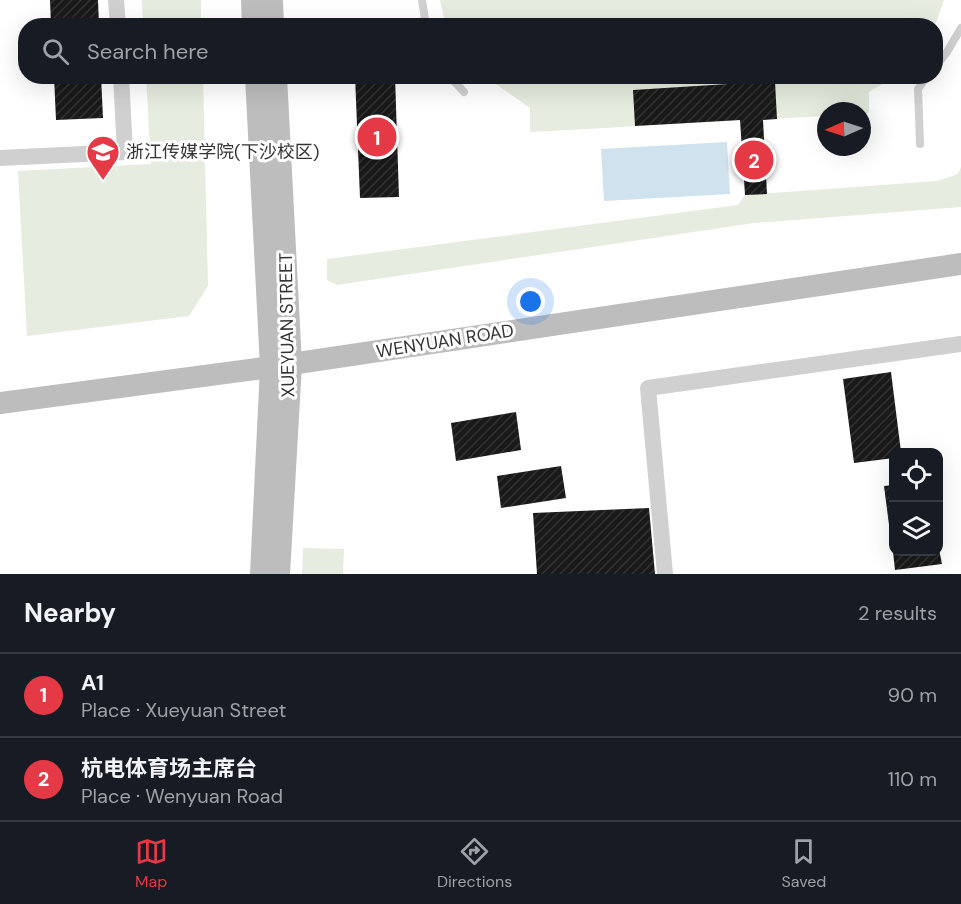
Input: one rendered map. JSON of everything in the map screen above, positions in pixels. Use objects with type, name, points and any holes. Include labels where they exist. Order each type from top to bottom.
[{"type":"main road","points":[[252,0],[253,18]]},
{"type":"main road","points":[[272,0],[273,18]]},
{"type":"main road","name":"XUEYUAN STREET","points":[[257,84],[281,365],[261,574]]},
{"type":"main road","name":"XUEYUAN STREET","points":[[276,84],[281,365],[279,574]]},
{"type":"main road","name":"WENYUAN ROAD","points":[[0,404],[281,365],[961,264]]},
{"type":"street","points":[[116,0],[117,18]]},
{"type":"street","points":[[0,158],[125,152],[121,84]]},
{"type":"street","points":[[665,574],[648,388],[961,344]]},
{"type":"lane","points":[[422,0],[425,18]]},
{"type":"lane","points":[[943,57],[961,28]]},
{"type":"lane","points":[[456,84],[464,92]]},
{"type":"lane","points":[[920,144],[918,89],[921,84]]},
{"type":"shaded area","points":[[142,0],[201,0],[201,18],[143,18]]},
{"type":"shaded area","points":[[440,0],[944,0],[938,18],[444,18]]},
{"type":"shaded area","points":[[146,84],[203,84],[208,286],[189,316],[27,336],[18,171],[151,164]]},
{"type":"shaded area","points":[[496,84],[882,84],[869,92],[869,102],[817,102],[817,116],[530,132],[530,108]]},
{"type":"shaded area","points":[[961,167],[961,207],[754,223],[337,285],[327,280],[327,259],[738,205],[745,195],[937,181],[958,174]]},
{"type":"shaded area","points":[[303,548],[344,549],[343,574],[302,574]]},
{"type":"water","points":[[727,142],[730,194],[604,201],[601,149]]},
{"type":"building","points":[[50,0],[98,0],[99,18],[51,18]]},
{"type":"building","points":[[54,84],[101,84],[103,118],[56,120]]},
{"type":"building","points":[[355,84],[395,84],[399,197],[360,198]]},
{"type":"building","points":[[728,84],[775,84],[777,119],[763,120],[767,194],[745,195],[740,120],[635,126],[633,90]]},
{"type":"building","points":[[891,372],[900,448],[889,448],[889,459],[854,463],[843,379]]},
{"type":"building","points":[[516,412],[521,450],[456,461],[451,423]]},
{"type":"building","points":[[561,466],[566,498],[501,508],[497,476]]},
{"type":"building","points":[[884,486],[889,486],[889,525]]},
{"type":"building","points":[[649,508],[655,574],[537,574],[533,513]]},
{"type":"building","points":[[893,556],[940,556],[942,564],[895,570]]},
{"type":"place","name":"A1","points":[[377,137]]},
{"type":"place","name":"杭电体育场主席台","points":[[754,160]]},
{"type":"place","name":"浙江传媒学院(下沙校区)","points":[[103,181]]}]
